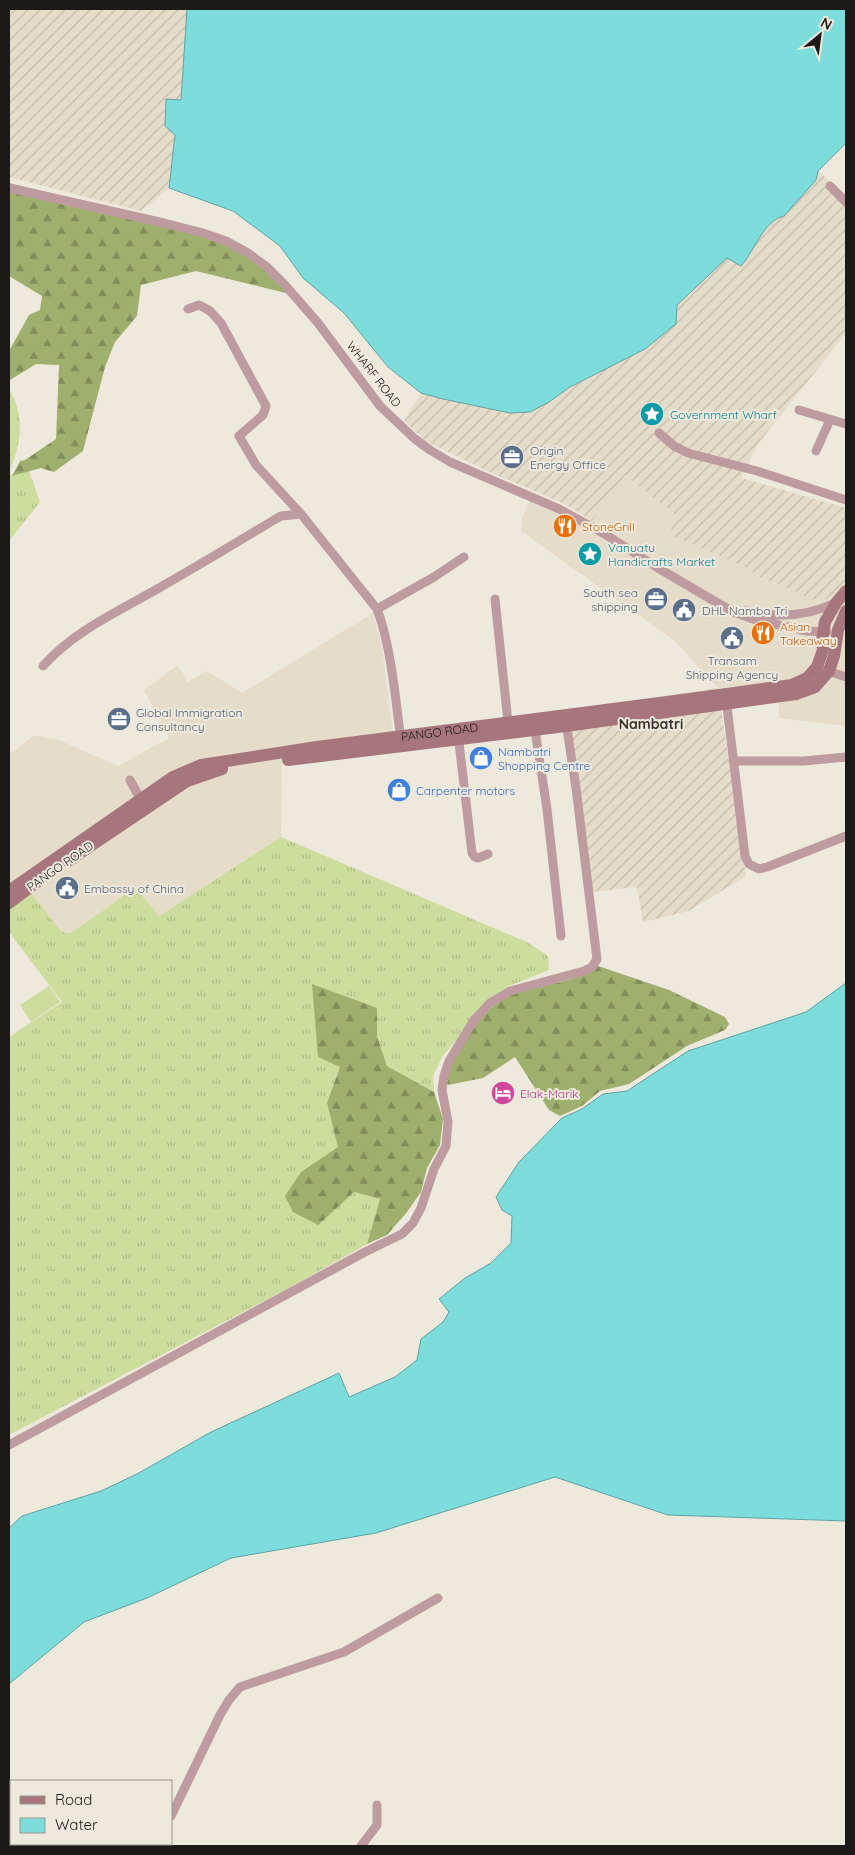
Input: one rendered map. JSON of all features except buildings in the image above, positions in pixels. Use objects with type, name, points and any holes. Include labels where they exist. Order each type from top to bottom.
[{"type":"street","points":[[830,186],[846,202]]},
{"type":"street","name":"WHARF ROAD","points":[[9,188],[203,232],[226,241],[248,253],[267,267],[318,323],[380,406],[415,439],[450,462],[528,494],[581,520],[733,612],[756,620],[823,633],[839,628]]},
{"type":"street","points":[[188,308],[199,305],[210,311],[221,323],[266,408],[263,416],[240,433],[239,438],[256,465],[301,514],[377,609],[382,622],[400,741]]},
{"type":"street","points":[[799,410],[846,424]]},
{"type":"street","points":[[816,451],[830,420]]},
{"type":"street","points":[[660,433],[674,446],[688,453],[757,471],[846,500]]},
{"type":"street","points":[[43,666],[61,647],[86,629],[180,577],[281,516],[301,514]]},
{"type":"street","points":[[377,609],[442,572],[464,557]]},
{"type":"street","points":[[823,669],[834,656],[841,607],[846,590]]},
{"type":"street","points":[[495,599],[508,722]]},
{"type":"street","name":"WHARF ROAD","points":[[719,604],[755,613],[781,616],[824,612]]},
{"type":"street","points":[[824,612],[841,607]]},
{"type":"street","points":[[824,612],[839,628]]},
{"type":"street","points":[[823,669],[824,612]]},
{"type":"street","points":[[823,669],[846,677]]},
{"type":"street","name":"PANGO ROAD","points":[[9,902],[143,804],[173,778],[201,765],[317,747],[400,741],[534,725],[676,701],[726,698],[802,682],[812,674],[823,669]]},
{"type":"street","points":[[726,698],[746,861],[759,869],[846,836]]},
{"type":"street","points":[[9,1445],[365,1252],[402,1234],[413,1223],[421,1208],[434,1169],[446,1146],[448,1122],[442,1090],[444,1076],[453,1054],[474,1020],[490,1003],[510,991],[584,971],[592,967],[597,960],[576,788],[565,720]]},
{"type":"street","name":"PANGO ROAD","points":[[458,734],[508,722],[534,725]]},
{"type":"street","points":[[534,725],[547,809],[561,936]]},
{"type":"street","points":[[458,734],[472,852],[478,858],[488,854]]},
{"type":"street","points":[[733,761],[804,760],[846,757]]},
{"type":"street","points":[[130,780],[143,804]]},
{"type":"street","name":"PANGO ROAD","points":[[9,891],[143,804]]},
{"type":"street","points":[[172,1814],[220,1714],[240,1687],[344,1652],[438,1598]]},
{"type":"street","points":[[361,1846],[377,1825],[377,1805]]},
{"type":"shaded area","points":[[9,9],[187,9],[181,100],[166,99],[175,135],[169,188],[141,211],[9,177]]},
{"type":"shaded area","points":[[818,171],[846,196],[846,333],[758,444],[741,478],[846,508],[846,582],[838,594],[819,602],[753,574],[754,571],[669,534],[677,516],[625,475],[592,521],[563,503],[485,470],[426,441],[404,421],[421,393],[510,413],[530,412],[570,387],[645,349],[676,324],[677,305],[727,258],[750,256],[756,242],[776,217],[784,216],[816,181]]},
{"type":"shaded area","points":[[625,475],[677,516],[669,534],[754,571],[753,574],[819,602],[846,591],[846,726],[779,718],[779,682],[718,688],[676,642],[521,531],[522,517],[530,501],[587,528]]},
{"type":"shaded area","points":[[373,613],[382,647],[393,734],[282,749],[281,837],[159,916],[135,887],[69,934],[61,931],[9,892],[9,751],[13,752],[33,736],[39,736],[59,740],[118,766],[169,738],[144,690],[178,665],[187,682],[207,671],[242,693]]},
{"type":"shaded area","points":[[718,688],[746,876],[689,911],[643,922],[637,887],[592,892],[569,710]]},
{"type":"green space","points":[[9,183],[190,227],[238,245],[294,295],[196,271],[141,285],[137,316],[115,342],[105,367],[83,451],[54,472],[41,468],[12,476],[20,461],[25,460],[56,439],[59,365],[36,364],[9,379],[9,351],[29,315],[40,310],[42,296],[9,276]]},
{"type":"green space","points":[[9,389],[18,410],[20,431],[19,441],[9,473]]},
{"type":"green space","points":[[29,471],[40,502],[9,541],[9,475]]},
{"type":"green space","points":[[281,837],[529,943],[548,956],[549,970],[509,986],[487,1000],[442,1057],[433,1076],[434,1092],[387,1066],[377,1036],[377,1008],[340,1067],[327,1103],[339,1147],[301,1172],[354,1192],[380,1199],[367,1244],[287,1289],[9,1435],[9,1037],[62,1002],[9,932],[9,907],[30,892],[61,931],[69,934],[135,887],[159,916]]},
{"type":"green space","points":[[598,966],[669,990],[725,1017],[729,1024],[725,1030],[687,1046],[629,1084],[600,1091],[582,1106],[560,1116],[549,1110],[515,1057],[483,1078],[448,1085],[444,1078],[471,1031],[479,1020],[499,1002],[518,992],[579,976]]},
{"type":"green space","points":[[312,984],[377,1008],[377,1036],[387,1066],[434,1092],[443,1119],[440,1145],[427,1168],[421,1192],[387,1235],[367,1244],[380,1199],[354,1192],[318,1225],[293,1212],[285,1196],[301,1172],[338,1147],[327,1103],[340,1067],[318,1057]]},
{"type":"green space","points":[[49,986],[60,1002],[31,1022],[20,1005]]},
{"type":"water","points":[[187,9],[846,9],[846,143],[818,171],[816,180],[784,216],[777,219],[765,230],[741,266],[727,258],[677,305],[676,324],[645,349],[570,387],[549,402],[530,412],[510,413],[421,393],[388,367],[344,313],[303,278],[280,246],[233,211],[169,188],[175,135],[165,126],[166,99],[181,100]]},
{"type":"water","points":[[846,983],[846,1521],[668,1515],[555,1477],[376,1533],[231,1558],[147,1598],[84,1622],[9,1684],[9,1528],[22,1516],[101,1491],[137,1474],[211,1432],[339,1373],[349,1397],[395,1377],[417,1360],[421,1339],[443,1322],[449,1312],[439,1299],[465,1278],[491,1263],[511,1243],[512,1216],[502,1210],[496,1197],[519,1162],[562,1118],[582,1109],[603,1094],[627,1091],[688,1051],[806,1012]]},
{"type":"place","name":"Government Wharf","points":[[652,414]]},
{"type":"place","name":"Origin Energy Office","points":[[512,457]]},
{"type":"place","name":"StoneGrill","points":[[565,526]]},
{"type":"place","name":"Vanuatu Handicrafts Market","points":[[590,554]]},
{"type":"place","name":"South sea shipping","points":[[656,599]]},
{"type":"place","name":"DHL Namba Tri","points":[[684,610]]},
{"type":"place","name":"Asian Takeaway","points":[[763,633]]},
{"type":"place","name":"Transam Shipping Agency","points":[[732,638]]},
{"type":"place","name":"Global Immigration Consultancy","points":[[119,719]]},
{"type":"place","name":"Nambatri Shopping Centre","points":[[481,758]]},
{"type":"place","name":"Carpenter motors","points":[[399,790]]},
{"type":"place","name":"Embassy of China","points":[[67,888]]},
{"type":"place","name":"Elak-Marik","points":[[503,1093]]},
{"type":"district","name":"Nambatri","points":[[651,724]]}]
